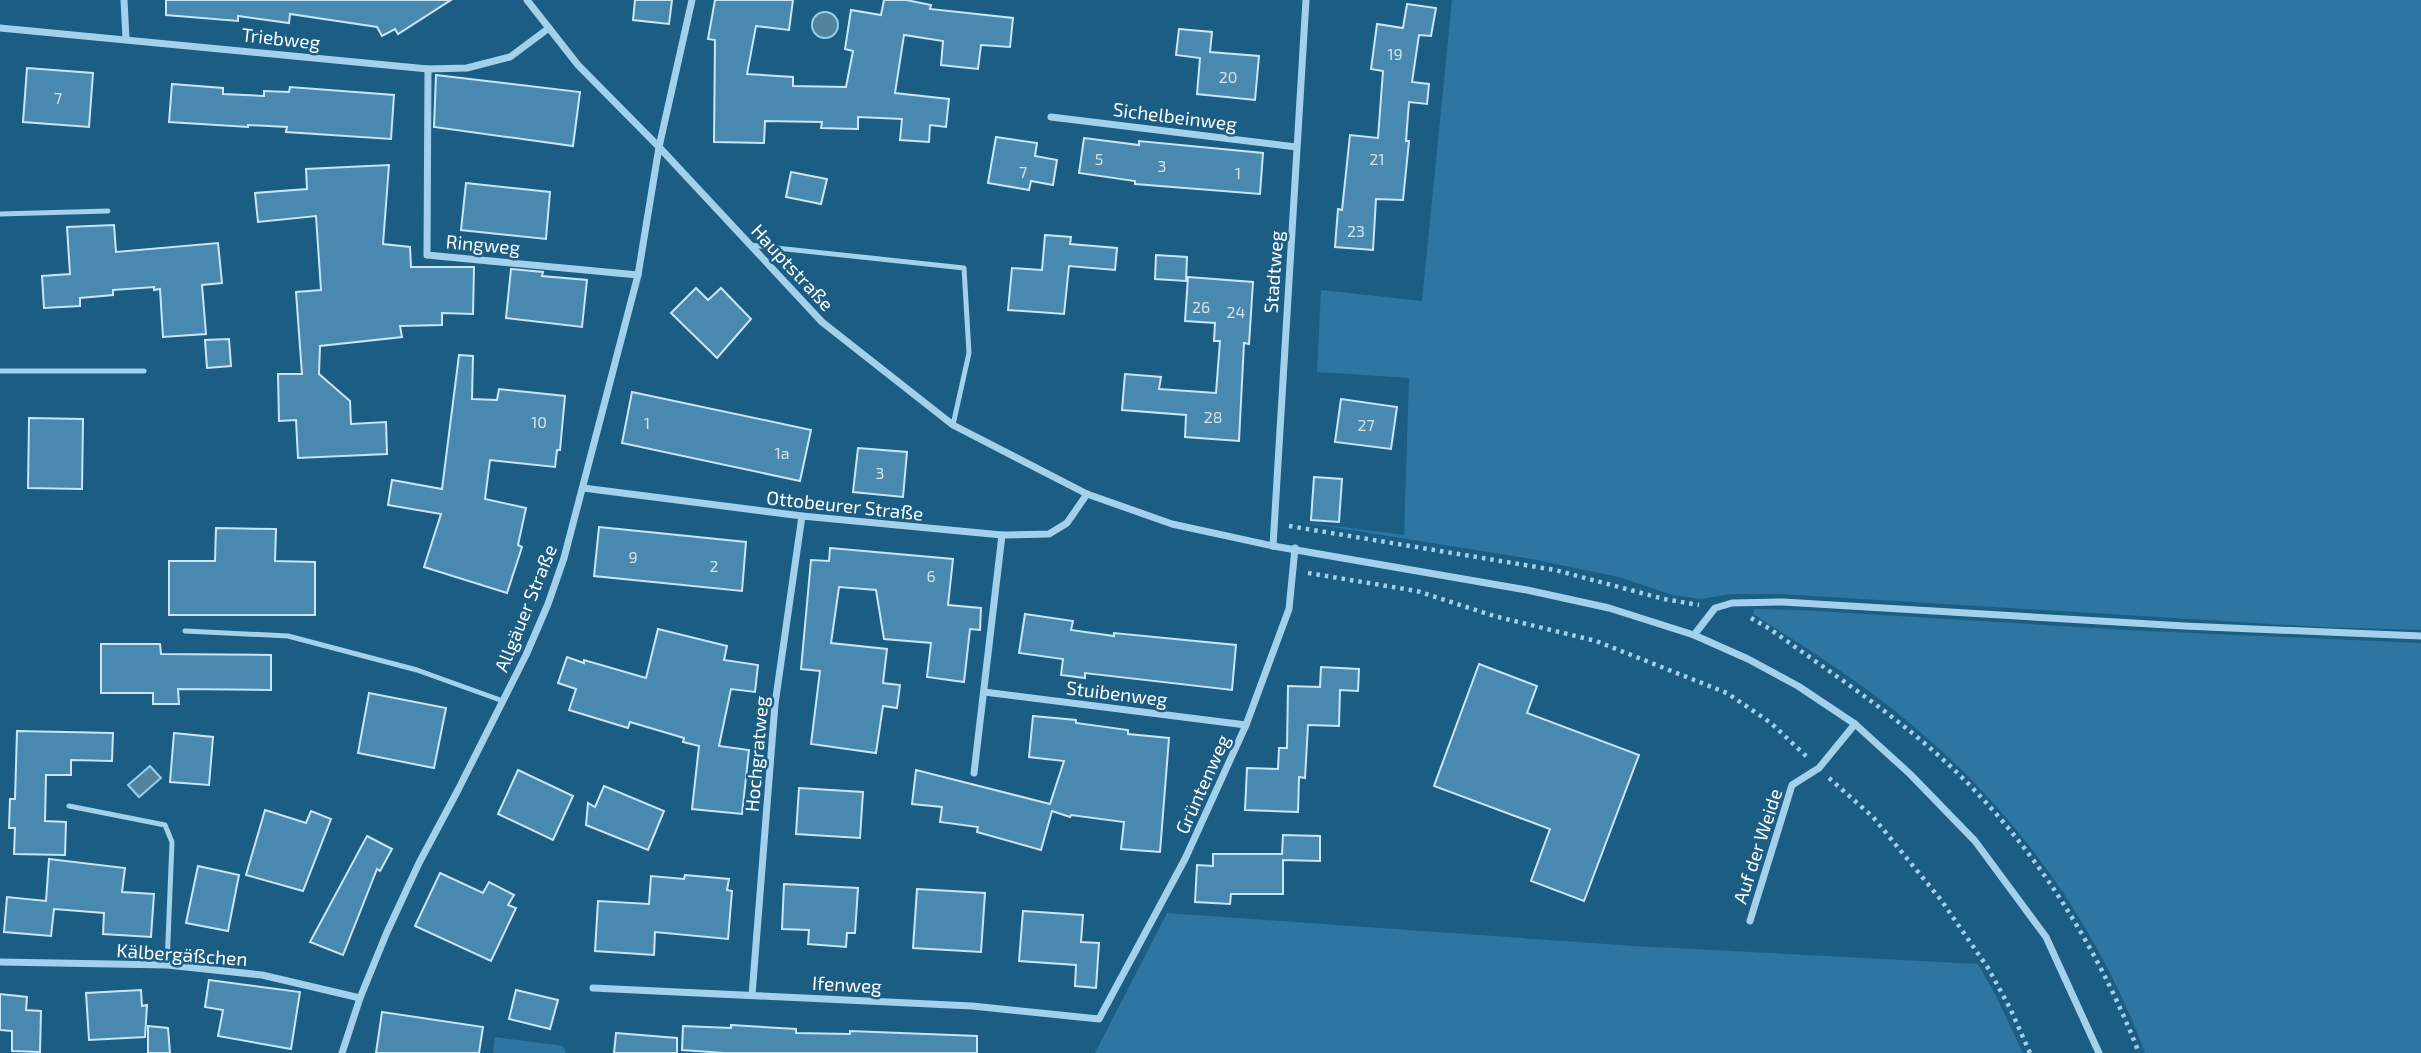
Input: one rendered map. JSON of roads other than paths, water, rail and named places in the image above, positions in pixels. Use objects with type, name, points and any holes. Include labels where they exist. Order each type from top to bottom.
[{"type":"street","points":[[124,0],[126,39]]},
{"type":"street","name":"Hauptstraße","points":[[527,0],[578,65],[659,147],[822,322],[953,425],[1087,494],[1172,524],[1273,546],[1527,590],[1609,608],[1695,635],[1758,664],[1855,724],[1910,774],[1975,841],[2046,937],[2099,1053]]},
{"type":"street","name":"Allgäuer Straße","points":[[342,1053],[360,998],[419,863],[503,701],[548,604],[564,558],[638,275],[659,147],[692,0]]},
{"type":"street","name":"Stadtweg","points":[[1273,546],[1306,0]]},
{"type":"street","name":"Triebweg","points":[[0,28],[428,69],[467,68],[510,57],[549,29]]},
{"type":"street","name":"Ringweg","points":[[428,69],[426,255],[638,275]]},
{"type":"street","name":"Sichelbeinweg","points":[[1051,117],[1296,147]]},
{"type":"street","name":"Ottobeurer Straße","points":[[583,488],[802,516],[1002,535],[1049,534],[1067,523],[1087,494]]},
{"type":"street","name":"Hochgratweg","points":[[752,995],[775,704],[802,516]]},
{"type":"street","points":[[974,773],[1002,535]]},
{"type":"street","name":"Grüntenweg","points":[[1098,1019],[1185,859],[1246,725],[1289,609],[1295,548]]},
{"type":"street","points":[[1695,635],[1715,608],[1732,603],[1838,604],[2185,626],[2421,636]]},
{"type":"street","name":"Stuibenweg","points":[[984,692],[1246,725]]},
{"type":"street","name":"Auf der Weide","points":[[1750,921],[1792,785],[1819,768],[1855,724]]},
{"type":"street","name":"Kälbergäßchen","points":[[0,962],[167,965],[262,975],[360,998]]},
{"type":"street","name":"Ifenweg","points":[[593,988],[972,1006],[1098,1019]]},
{"type":"lane","points":[[0,214],[108,211]]},
{"type":"lane","points":[[749,245],[964,268],[969,352],[953,425]]},
{"type":"lane","points":[[0,371],[145,371]]},
{"type":"lane","points":[[185,631],[288,636],[417,670],[503,701]]},
{"type":"lane","points":[[69,806],[165,825],[172,842],[167,965]]}]
